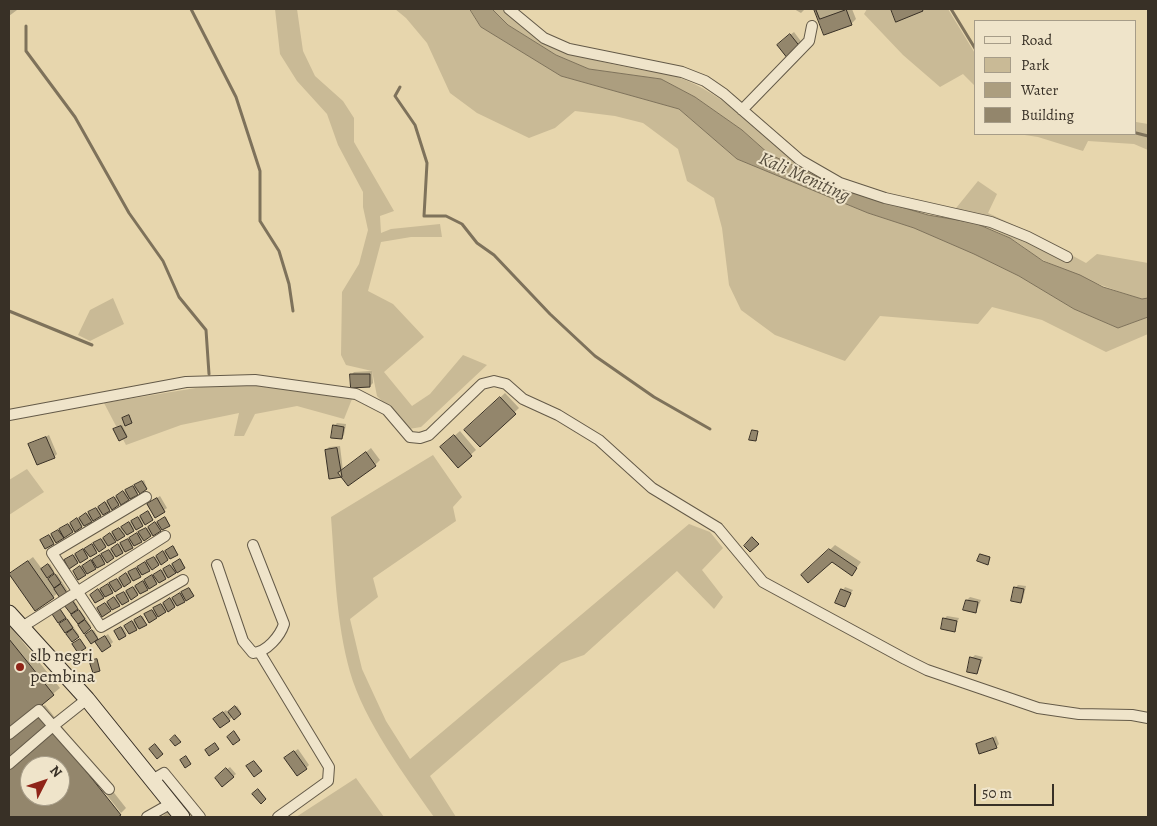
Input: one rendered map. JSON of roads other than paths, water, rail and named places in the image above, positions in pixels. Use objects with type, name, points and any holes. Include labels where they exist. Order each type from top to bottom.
[{"type":"street","points":[[509,9],[555,44],[582,53],[693,76],[715,87],[800,160],[840,183],[885,198],[991,222],[1028,237],[1067,257]]},
{"type":"street","points":[[742,110],[809,42],[812,26]]},
{"type":"street","points":[[9,415],[186,382],[255,380],[356,394],[387,410],[408,435],[420,438],[429,435],[482,384],[494,381],[502,382],[529,403],[558,415],[599,440],[652,488],[718,528],[763,582],[905,659],[927,670],[1022,704],[1048,711],[1148,718]]},
{"type":"street","points":[[146,497],[52,553],[101,627],[183,580]]},
{"type":"street","points":[[22,628],[165,536]]},
{"type":"street","points":[[216,565],[243,641],[254,653],[260,653],[281,633],[284,624],[253,545]]},
{"type":"street","points":[[9,613],[88,700],[182,817]]},
{"type":"street","points":[[260,653],[328,768],[328,781],[278,817]]},
{"type":"street","points":[[9,764],[53,726],[88,700]]},
{"type":"street","points":[[9,734],[39,710],[109,789]]},
{"type":"street","points":[[152,780],[164,773],[200,817]]},
{"type":"street","points":[[147,817],[170,804]]},
{"type":"water","name":"Kali Meniting","points":[[470,9],[492,9],[508,25],[556,55],[589,69],[661,79],[695,97],[742,130],[769,154],[847,191],[928,215],[975,223],[1010,238],[1043,261],[1080,275],[1103,287],[1142,299],[1148,298],[1148,317],[1118,328],[1074,309],[1019,276],[974,254],[914,228],[868,213],[737,159],[679,109],[561,76],[481,27]]},
{"type":"waterway","points":[[191,9],[236,97],[260,171],[260,221],[279,251],[289,284],[293,311]]},
{"type":"waterway","points":[[951,9],[974,47]]},
{"type":"waterway","points":[[26,26],[26,51],[75,117],[129,213],[163,261],[179,297],[206,330],[209,374]]},
{"type":"waterway","points":[[400,87],[395,96],[415,125],[427,163],[424,216],[446,216],[462,224],[477,243],[494,255],[550,314],[595,356],[654,397],[710,429]]},
{"type":"waterway","points":[[1137,133],[1148,136]]},
{"type":"waterway","points":[[9,311],[92,345]]},
{"type":"place","name":"slb negri pembina","points":[[20,667]]}]
